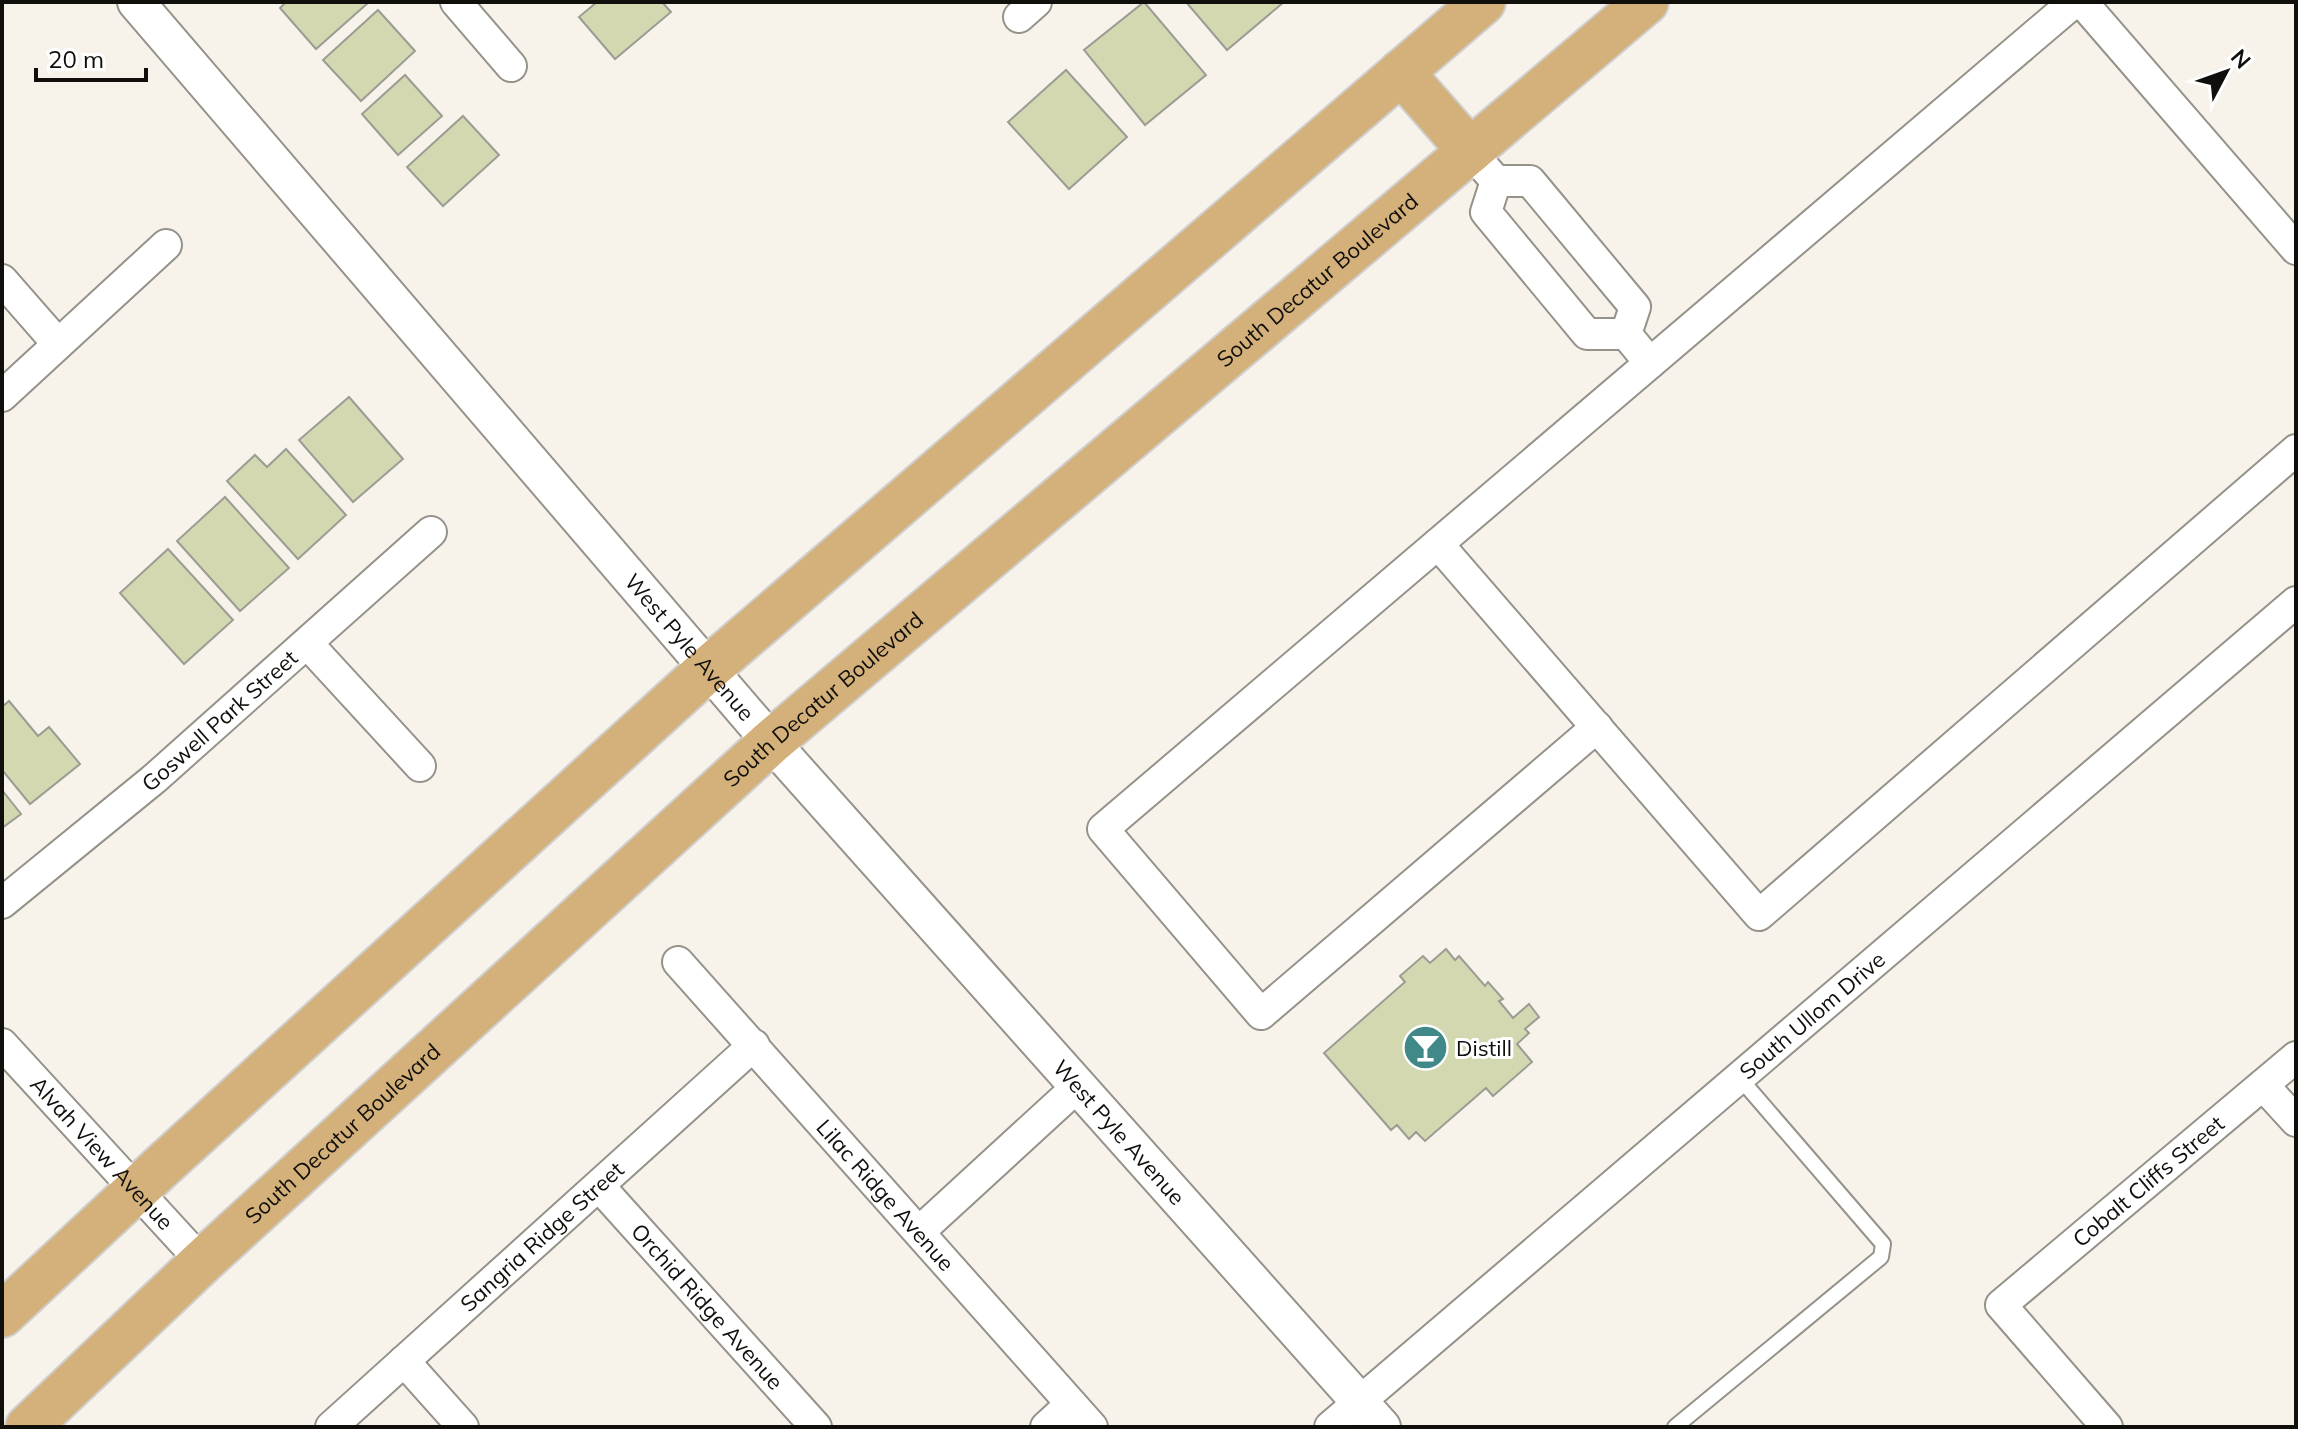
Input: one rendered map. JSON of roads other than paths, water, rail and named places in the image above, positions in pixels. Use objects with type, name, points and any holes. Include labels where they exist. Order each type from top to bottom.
[{"type":"main road","points":[[2,1315],[708,669],[1483,2]]},
{"type":"main road","name":"South Decatur Boulevard","points":[[28,1427],[202,1262],[771,742],[1483,166],[1646,2]]},
{"type":"main road","points":[[1401,72],[1483,166]]},
{"type":"street","name":"West Pyle Avenue","points":[[136,2],[771,742],[1370,1414]]},
{"type":"street","points":[[456,2],[511,66]]},
{"type":"street","points":[[1597,727],[1261,1014],[1103,829],[2074,2]]},
{"type":"street","points":[[2082,2],[2296,249]]},
{"type":"street","points":[[1483,166],[1530,181],[1635,307],[1626,334],[1587,334],[1486,212],[1483,166]]},
{"type":"street","points":[[2,396],[166,245]]},
{"type":"street","points":[[2,280],[58,344]]},
{"type":"street","points":[[1626,334],[1650,363]]},
{"type":"street","points":[[1438,544],[1759,915],[2296,450]]},
{"type":"street","name":"Goswell Park Street","points":[[2,903],[154,779],[431,532]]},
{"type":"street","name":"South Ullom Drive","points":[[1330,1427],[1370,1414],[1738,1076],[2296,602]]},
{"type":"street","points":[[307,643],[420,766]]},
{"type":"street","name":"Lilac Ridge Avenue","points":[[678,962],[1092,1427]]},
{"type":"street","name":"Alvah View Avenue","points":[[2,1044],[202,1262]]},
{"type":"street","name":"Sangria Ridge Street","points":[[331,1427],[754,1045]]},
{"type":"street","name":"Cobalt Cliffs Street","points":[[2107,1427],[2001,1305],[2296,1057]]},
{"type":"street","points":[[2263,1085],[2296,1121]]},
{"type":"street","points":[[920,1231],[1077,1087]]},
{"type":"street","name":"Orchid Ridge Avenue","points":[[599,1186],[816,1427]]},
{"type":"street","points":[[404,1361],[463,1427]]},
{"type":"street","points":[[1046,1427],[1071,1404]]},
{"type":"lane","points":[[1675,1427],[1881,1257],[1883,1244],[1738,1076]]},
{"type":"place","name":"Distill","points":[[1425,1048]]}]
